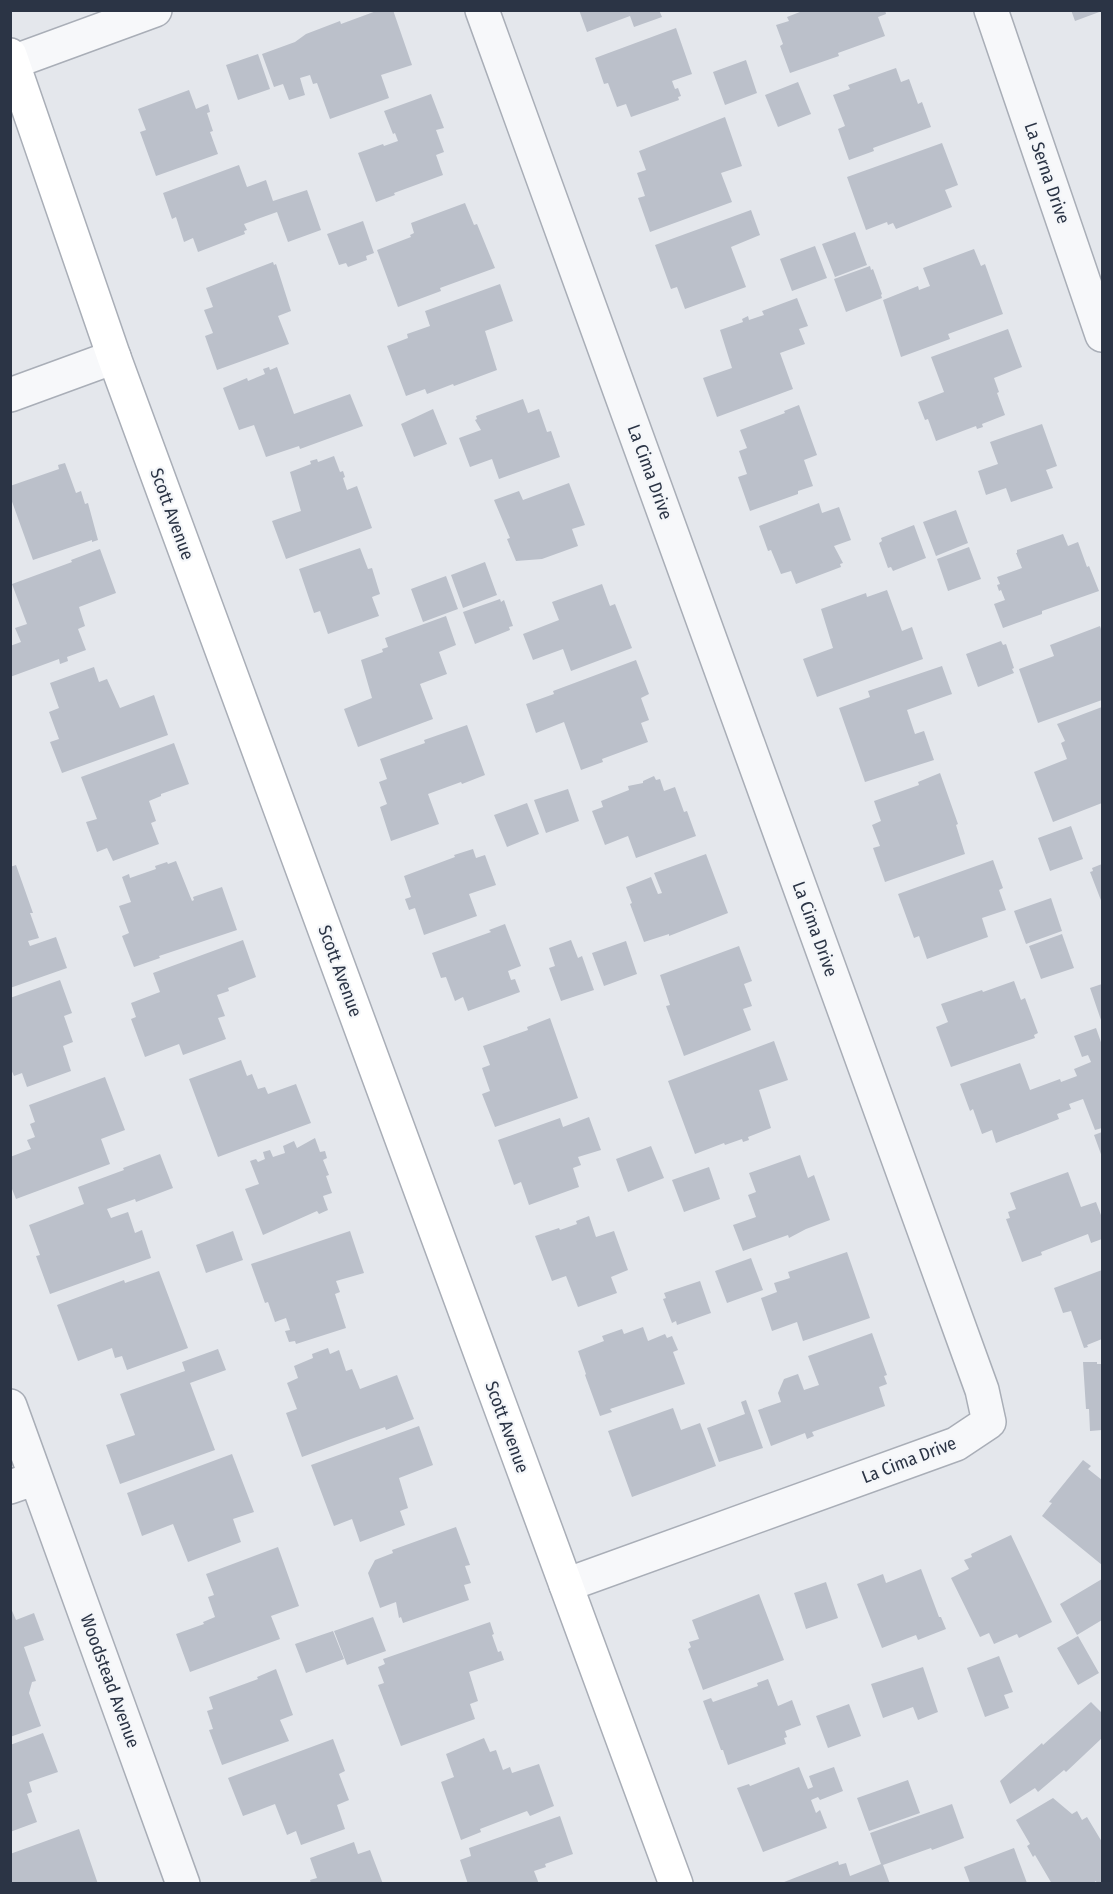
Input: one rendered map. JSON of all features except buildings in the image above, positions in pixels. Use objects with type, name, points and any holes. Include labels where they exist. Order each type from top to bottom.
[{"type":"street","points":[[12,58],[155,10]]},
{"type":"street","name":"La Cima Drive","points":[[482,10],[982,1390],[989,1422],[956,1444],[566,1585]]},
{"type":"street","name":"La Serna Drive","points":[[991,10],[1102,335]]},
{"type":"street","name":"Scott Avenue","points":[[12,58],[114,357],[676,1884]]},
{"type":"street","points":[[10,395],[114,357]]},
{"type":"street","name":"Woodstead Avenue","points":[[10,1406],[23,1483],[183,1884]]}]
